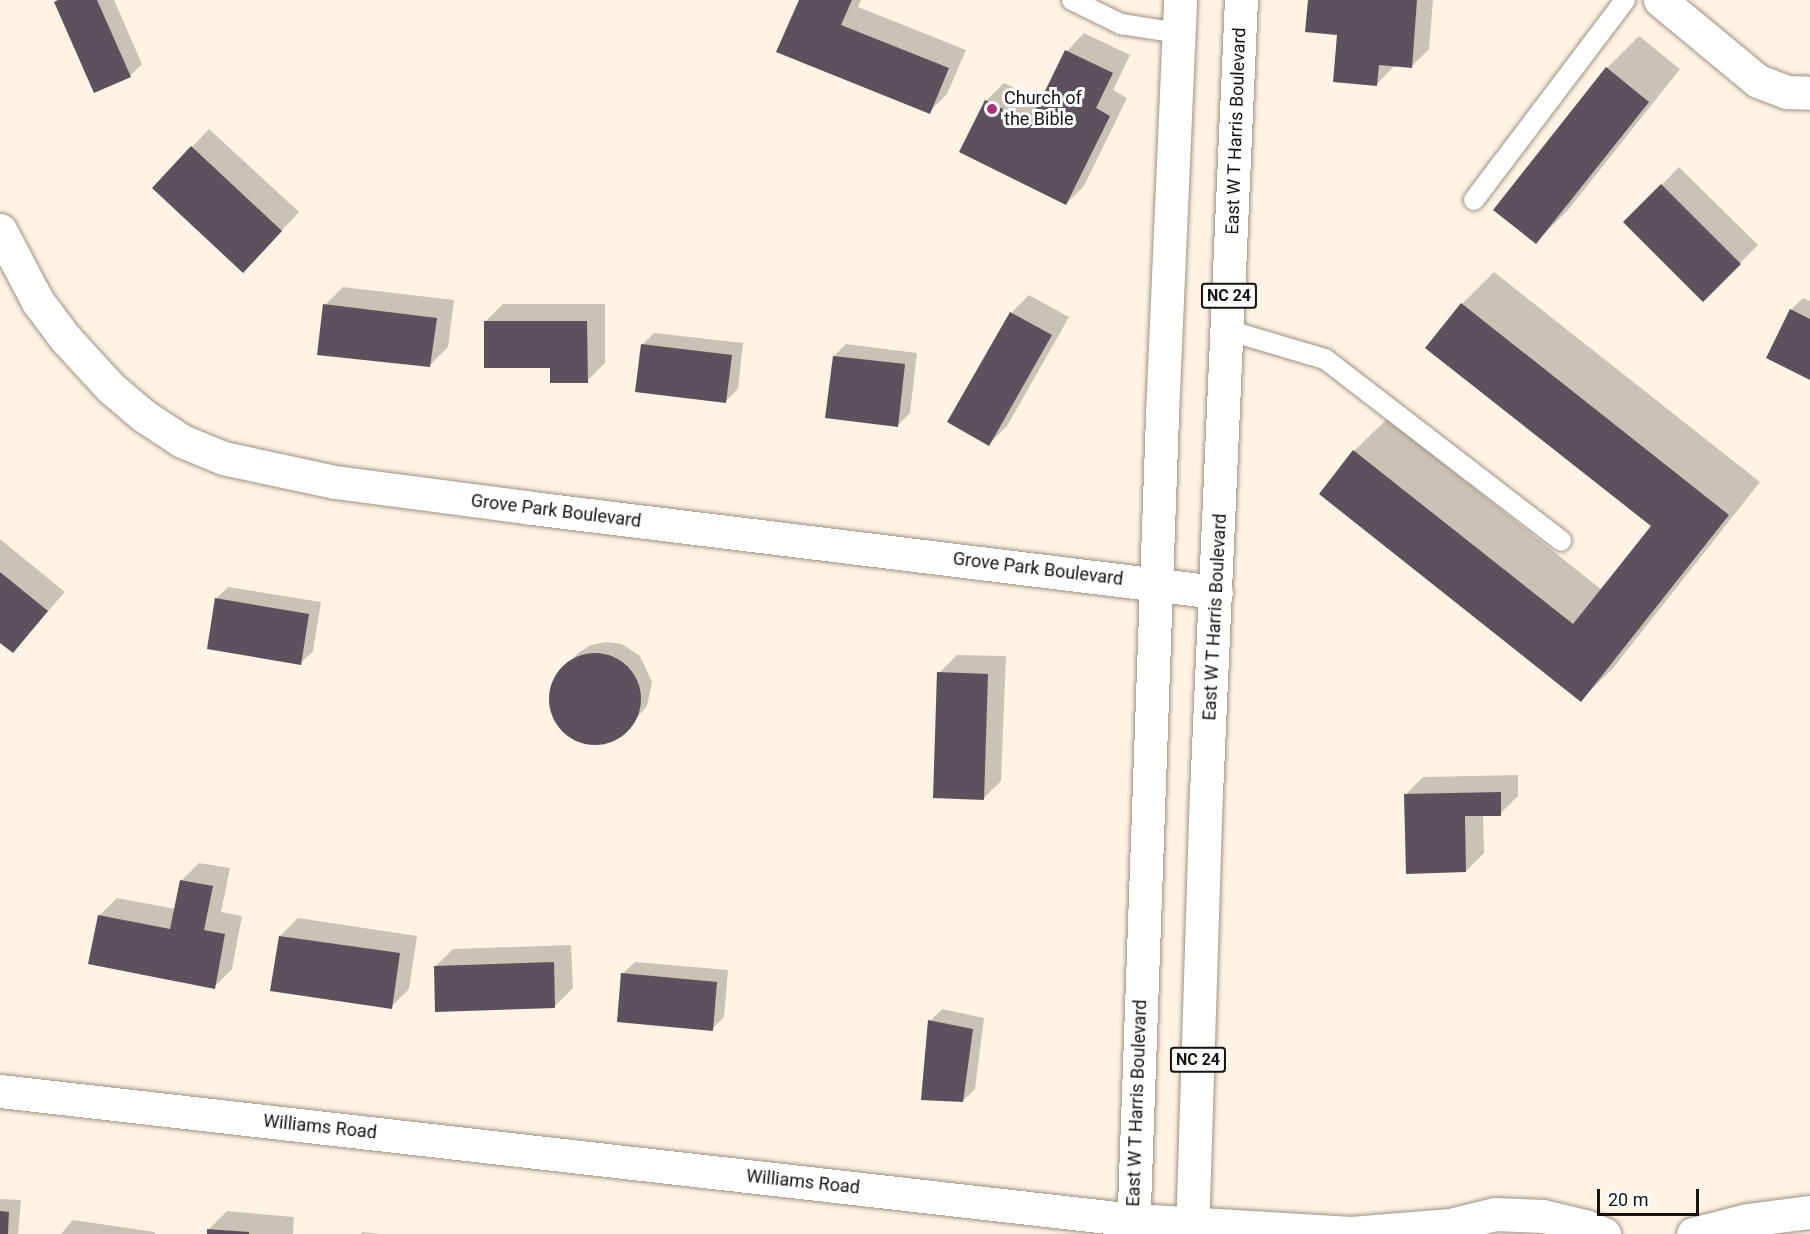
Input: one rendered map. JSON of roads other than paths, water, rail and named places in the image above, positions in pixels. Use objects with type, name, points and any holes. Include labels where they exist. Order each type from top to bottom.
[{"type":"street","name":"East W T Harris Boulevard","points":[[1133,1227],[1157,584],[1161,414],[1180,0]]},
{"type":"street","name":"East W T Harris Boulevard","points":[[1192,1230],[1206,794],[1241,0]]},
{"type":"street","points":[[1660,0],[1758,81],[1786,92],[1810,93]]},
{"type":"street","name":"Grove Park Boulevard","points":[[0,230],[38,302],[65,339],[111,388],[144,416],[182,441],[223,458],[335,482],[520,507],[1216,592]]},
{"type":"street","name":"Williams Road","points":[[0,1091],[1133,1227],[1351,1233],[1449,1229],[1495,1214],[1543,1216],[1585,1226],[1604,1234]]},
{"type":"street","points":[[1694,1234],[1747,1220],[1810,1212]]},
{"type":"lane","points":[[1072,0],[1121,24],[1179,33]]},
{"type":"lane","points":[[1474,200],[1624,0]]},
{"type":"lane","points":[[1227,330],[1325,359],[1561,540]]},
{"type":"place","name":"Church of the Bible","points":[[992,109]]}]
